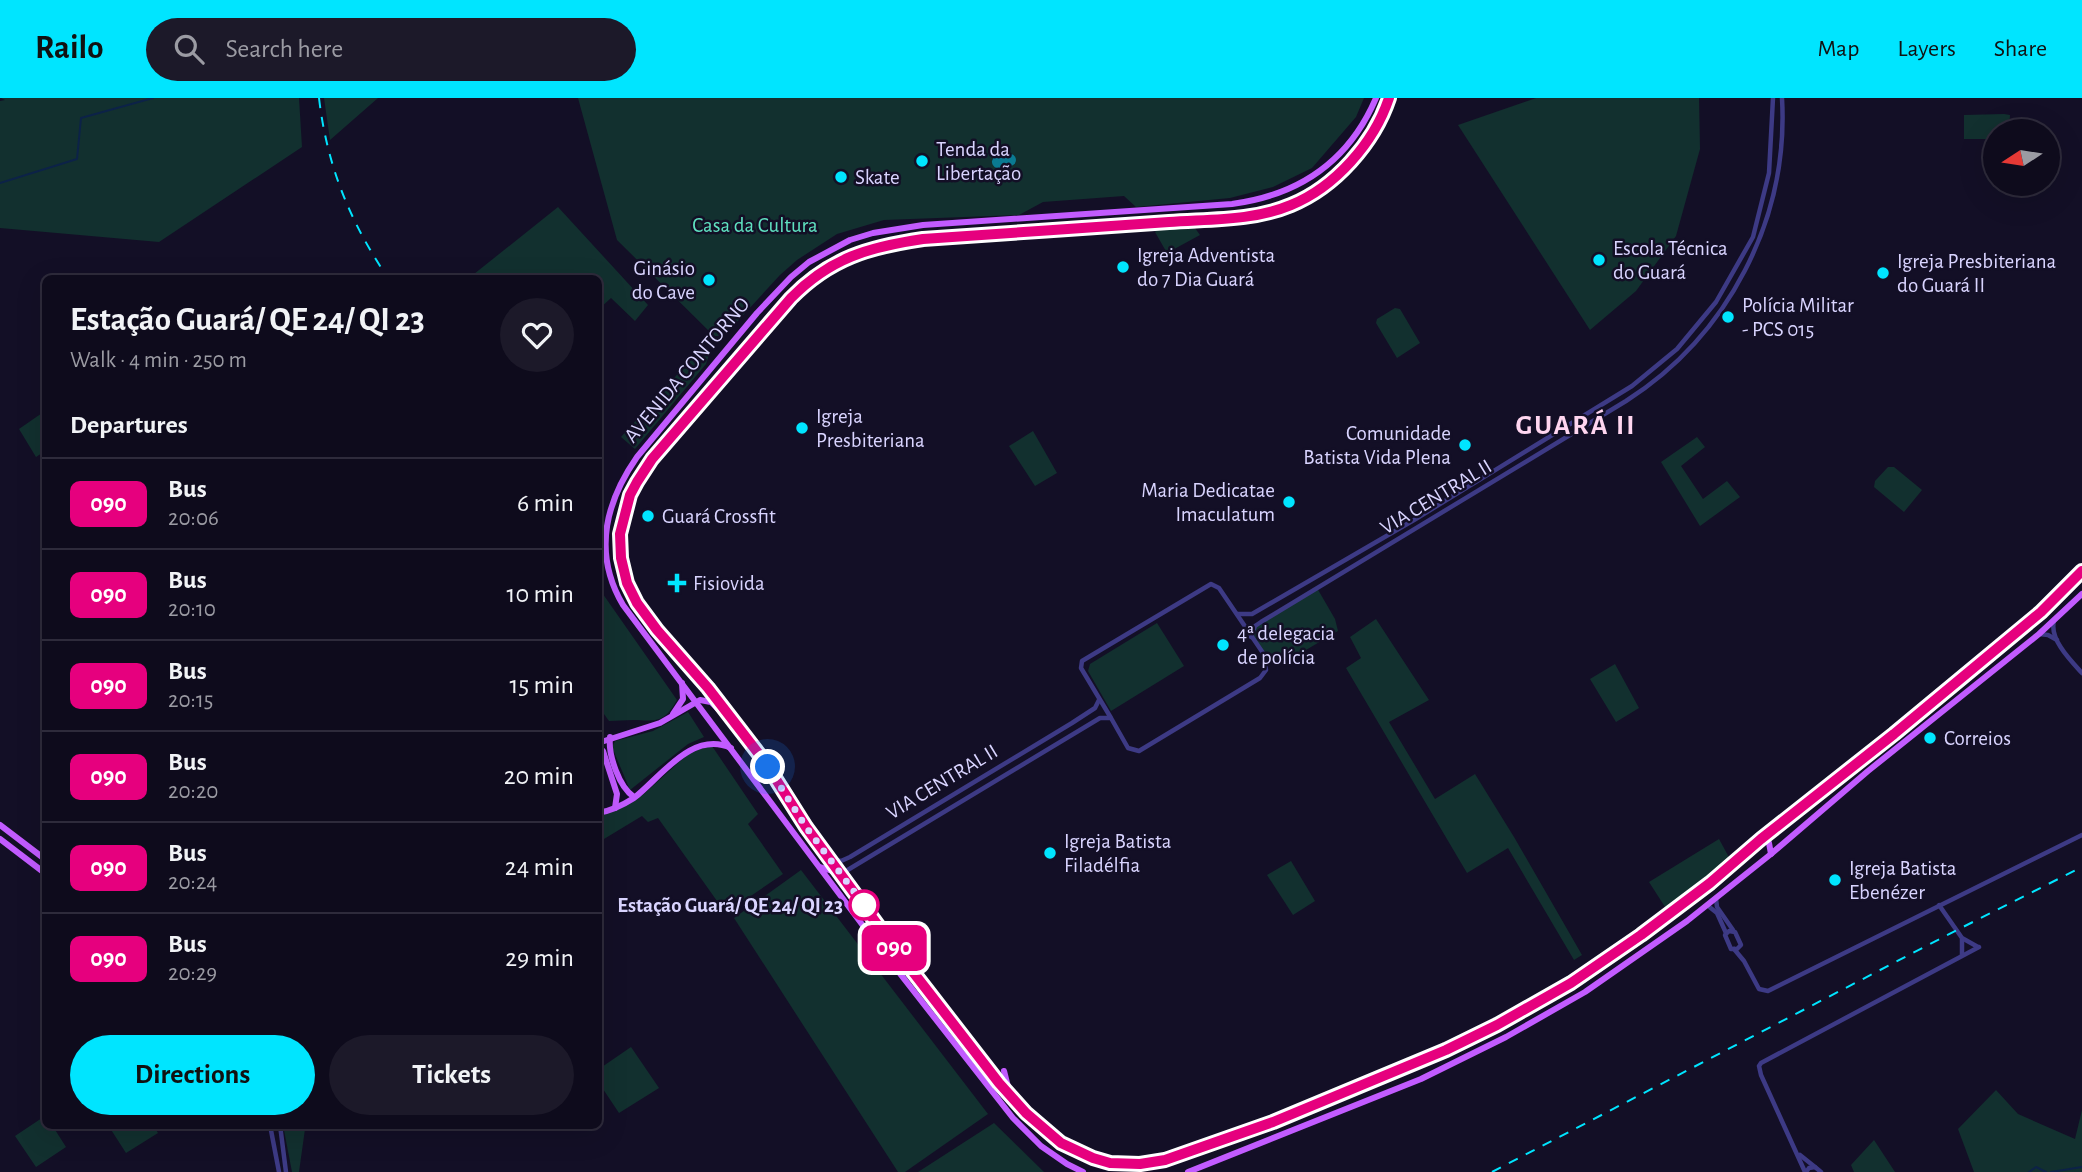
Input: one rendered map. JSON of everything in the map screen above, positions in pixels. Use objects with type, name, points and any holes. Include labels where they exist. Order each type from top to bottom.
[{"type":"main road","name":"AVENIDA CONTORNO","points":[[1083,1172],[1041,1146],[1013,1118],[896,970],[623,605],[613,586],[607,561],[607,528],[617,489],[644,449],[757,313],[791,276],[823,254],[861,236],[923,225],[1188,207],[1268,198],[1313,176],[1338,156],[1350,142],[1376,98]]},
{"type":"main road","name":"AVENIDA CONTORNO","points":[[1390,98],[1381,121],[1344,169],[1320,188],[1289,206],[1237,217],[923,239],[876,248],[829,266],[815,275],[791,298],[652,459],[630,495],[620,534],[621,558],[627,583],[637,603],[765,762],[789,802],[934,1000],[1011,1097],[1061,1143],[1109,1167],[1177,1156],[1332,1099],[1497,1025],[1563,987],[1641,935],[1710,883],[2041,612],[2082,571]]},
{"type":"main road","points":[[1313,176],[1320,179],[1320,188]]},
{"type":"main road","points":[[1268,198],[1267,207],[1272,211]]},
{"type":"main road","points":[[1188,207],[1192,213],[1188,220]]},
{"type":"main road","points":[[1097,212],[1093,222],[1098,227]]},
{"type":"main road","points":[[923,225],[928,232],[923,239]]},
{"type":"main road","points":[[823,254],[822,260],[829,266]]},
{"type":"main road","points":[[808,262],[814,265],[815,275]]},
{"type":"main road","points":[[644,449],[645,457],[652,459]]},
{"type":"main road","points":[[607,528],[620,534]]},
{"type":"main road","points":[[613,586],[622,589],[627,583]]},
{"type":"main road","points":[[1188,1172],[1437,1071],[1536,1021],[1645,951],[1771,854],[1868,771],[2024,647],[2082,594]]},
{"type":"main road","points":[[2014,634],[2015,644],[2024,647]]},
{"type":"main road","points":[[670,719],[683,699],[682,683]]},
{"type":"main road","points":[[602,742],[670,719],[696,701],[704,700],[715,705],[730,724],[745,736]]},
{"type":"main road","points":[[1907,723],[1905,734],[1914,736]]},
{"type":"main road","points":[[1894,734],[1902,738],[1900,747]]},
{"type":"main road","points":[[610,737],[611,751],[624,788],[634,797]]},
{"type":"main road","points":[[602,812],[634,797],[694,748],[716,743],[732,749]]},
{"type":"main road","points":[[602,750],[617,794],[615,808]]},
{"type":"main road","points":[[748,770],[755,776],[762,777],[766,774],[765,762]]},
{"type":"main road","points":[[0,825],[42,857]]},
{"type":"main road","points":[[0,839],[42,871]]},
{"type":"main road","points":[[1761,839],[1769,843],[1771,854]]},
{"type":"main road","points":[[818,866],[841,874]]},
{"type":"main road","points":[[1641,935],[1638,943],[1645,951]]},
{"type":"main road","points":[[888,959],[895,956],[896,950]]},
{"type":"main road","points":[[896,970],[899,962],[906,963]]},
{"type":"main road","points":[[926,1007],[928,1000],[934,1000]]},
{"type":"main road","points":[[1437,1071],[1450,1059],[1446,1050]]},
{"type":"main road","points":[[1004,1071],[1011,1097]]},
{"type":"main road","points":[[1332,1099],[1334,1114]]},
{"type":"street","name":"VIA CENTRAL II","points":[[1237,614],[1252,614],[1432,509],[1646,376],[1677,349],[1716,302],[1753,237],[1769,173],[1773,98]]},
{"type":"street","name":"VIA CENTRAL II","points":[[1251,638],[1255,626],[1261,621],[1596,419],[1653,383],[1677,363],[1729,298],[1751,260],[1766,222],[1777,179],[1782,134],[1782,98]]},
{"type":"street","points":[[1743,257],[1751,260]]},
{"type":"street","points":[[1646,376],[1653,383]]},
{"type":"street","points":[[1591,411],[1596,419]]},
{"type":"street","points":[[1432,509],[1436,516]]},
{"type":"street","points":[[1210,584],[1224,593],[1251,638],[1265,658],[1266,670],[1263,675],[1139,751],[1128,748],[1080,668],[1085,658],[1210,584]]},
{"type":"street","points":[[2054,621],[2053,629],[2058,640],[2082,673]]},
{"type":"street","points":[[2039,634],[2058,640]]},
{"type":"street","name":"VIA CENTRAL II","points":[[830,859],[844,860],[1072,723],[1095,708],[1099,699]]},
{"type":"street","name":"VIA CENTRAL II","points":[[841,874],[1077,731],[1100,718],[1111,718]]},
{"type":"street","points":[[1072,723],[1077,731]]},
{"type":"street","points":[[922,812],[928,822]]},
{"type":"street","points":[[1706,905],[1717,912],[1726,933],[1727,943],[1744,961],[1759,989],[1768,991],[2082,835]]},
{"type":"street","points":[[869,844],[874,854]]},
{"type":"street","points":[[1716,898],[1717,907],[1741,940],[1744,961]]},
{"type":"street","points":[[1815,1167],[1806,1172],[1761,1075],[1761,1063],[1979,947],[1962,938],[1939,905]]},
{"type":"street","points":[[1726,933],[1734,931]]},
{"type":"street","points":[[1962,938],[1962,956]]},
{"type":"street","points":[[1734,949],[1741,945]]},
{"type":"street","points":[[271,1129],[279,1172]]},
{"type":"street","points":[[281,1129],[286,1172]]},
{"type":"street","points":[[1797,1152],[1821,1172]]},
{"type":"green space","points":[[1,98],[299,98],[302,147],[159,242],[0,228],[0,101],[5,100]]},
{"type":"green space","points":[[324,98],[378,98],[330,140]]},
{"type":"green space","name":"Casa da Cultura","points":[[578,98],[1364,98],[1356,117],[1312,168],[1273,187],[1230,198],[1136,207],[1124,196],[1043,202],[1019,215],[884,220],[837,234],[797,260],[780,275],[724,336],[714,336],[617,240]]},
{"type":"green space","points":[[1536,98],[1699,98],[1700,149],[1676,236],[1636,291],[1590,330],[1458,125]]},
{"type":"green space","points":[[1964,115],[2010,115],[2010,119],[1983,119],[1983,139],[1964,139]]},
{"type":"green space","points":[[558,207],[648,305],[635,321],[611,298],[602,306],[602,275],[473,275]]},
{"type":"green space","points":[[1192,224],[1200,235],[1167,253],[1155,232],[1158,228],[1177,228]]},
{"type":"green space","points":[[1395,308],[1400,309],[1420,343],[1397,358],[1376,323],[1377,319]]},
{"type":"green space","points":[[702,347],[709,355],[706,364],[635,449],[621,437]]},
{"type":"green space","points":[[42,413],[42,453],[36,457],[19,429]]},
{"type":"green space","points":[[1033,431],[1057,473],[1035,486],[1009,446]]},
{"type":"green space","points":[[1697,437],[1705,447],[1681,466],[1703,499],[1727,481],[1740,497],[1700,526],[1661,462]]},
{"type":"green space","points":[[1888,467],[1894,467],[1922,490],[1904,512],[1874,487],[1875,481]]},
{"type":"green space","points":[[1317,588],[1335,619],[1338,631],[1284,663],[1268,660],[1253,635],[1255,624]]},
{"type":"green space","points":[[602,593],[677,700],[668,713],[659,719],[609,721],[602,711]]},
{"type":"green space","points":[[1376,619],[1429,700],[1389,722],[1435,799],[1475,774],[1582,955],[1574,960],[1508,848],[1467,873],[1346,668],[1361,658],[1350,637]]},
{"type":"green space","points":[[1157,623],[1184,666],[1111,711],[1088,671],[1090,664]]},
{"type":"green space","points":[[1615,664],[1639,708],[1616,722],[1590,679]]},
{"type":"green space","points":[[688,712],[704,737],[688,744],[630,790],[612,747],[615,741],[653,731]]},
{"type":"green space","points":[[712,746],[758,814],[748,824],[783,874],[742,902],[738,896],[722,908],[658,818],[648,822],[642,816],[602,840],[602,816],[644,794],[690,752]]},
{"type":"green space","points":[[1719,839],[1731,861],[1667,910],[1649,882]]},
{"type":"green space","points":[[1291,861],[1315,901],[1293,915],[1267,875]]},
{"type":"green space","points":[[801,870],[988,1114],[905,1172],[898,1172],[734,918]]},
{"type":"green space","points":[[631,1047],[659,1088],[619,1113],[602,1088],[602,1067]]},
{"type":"green space","points":[[1996,1090],[2018,1114],[2075,1139],[2082,1110],[2082,1172],[1974,1172],[1958,1129]]},
{"type":"green space","points":[[42,1118],[42,1129],[55,1129],[66,1147],[36,1167],[15,1136]]},
{"type":"green space","points":[[994,1123],[1044,1172],[918,1172]]},
{"type":"green space","points":[[111,1129],[156,1129],[158,1133],[126,1153]]},
{"type":"green space","points":[[284,1129],[305,1129],[299,1172],[292,1172]]},
{"type":"green space","points":[[1874,1140],[1895,1172],[1854,1172],[1851,1165]]},
{"type":"waterway","points":[[0,183],[77,159],[81,118],[153,98]]},
{"type":"waterway","points":[[2029,1172],[2036,1167],[2046,1172]]},
{"type":"waterway","points":[[2051,1172],[2082,1167]]},
{"type":"taxiway","points":[[998,162],[1010,160]]},
{"type":"railway","points":[[319,98],[328,147],[342,192],[362,236],[386,275]]},
{"type":"railway","points":[[1492,1172],[2082,867]]},
{"type":"bus line","name":"090","points":[[1389,98],[1377,129],[1344,169],[1289,206],[1237,217],[923,239],[876,248],[837,261],[815,275],[791,298],[652,459],[630,495],[619,542],[623,569],[637,603],[765,762],[806,827],[972,1050],[1026,1113],[1049,1135],[1075,1151],[1110,1163],[1140,1164],[1165,1160],[1332,1099],[1413,1065],[1497,1025],[1571,983],[1676,910],[1829,783],[1977,666],[2041,612],[2082,571]]},
{"type":"place","name":"Tenda da Libertação","points":[[922,161]]},
{"type":"place","name":"Skate","points":[[841,177]]},
{"type":"place","name":"Escola Técnica do Guará","points":[[1599,260]]},
{"type":"place","name":"Igreja Adventista do 7 Dia Guará","points":[[1123,267]]},
{"type":"place","name":"Igreja Presbiteriana do Guará II","points":[[1883,273]]},
{"type":"place","name":"Ginásio do Cave","points":[[709,280]]},
{"type":"place","name":"Polícia Militar - PCS 015","points":[[1728,317]]},
{"type":"place","name":"Igreja Presbiteriana","points":[[802,428]]},
{"type":"place","name":"Comunidade Batista Vida Plena","points":[[1465,445]]},
{"type":"place","name":"Maria Dedicatae Imaculatum","points":[[1289,502]]},
{"type":"place","name":"Guará Crossfit","points":[[648,516]]},
{"type":"place","name":"Fisiovida","points":[[677,583]]},
{"type":"place","name":"4ª delegacia de polícia","points":[[1223,645]]},
{"type":"place","name":"Correios","points":[[1930,738]]},
{"type":"place","name":"Igreja Batista Filadélfia","points":[[1050,853]]},
{"type":"place","name":"Igreja Batista Ebenézer","points":[[1835,880]]},
{"type":"place","name":"Estação Guará/ QE 24/ QI 23","points":[[864,905]]},
{"type":"district","name":"GUARÁ II","points":[[1576,426]]},
{"type":"route","points":[[768,767],[806,827],[864,905]]}]
